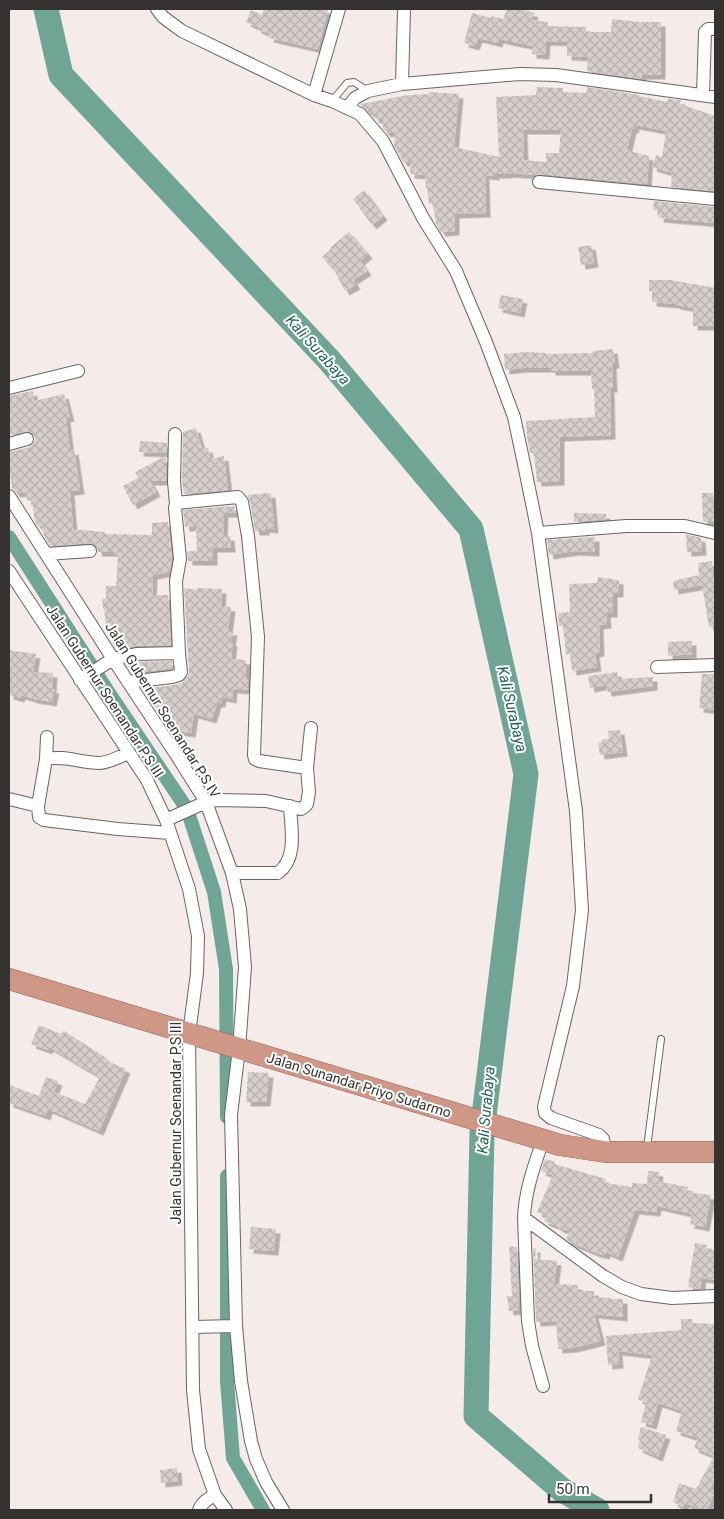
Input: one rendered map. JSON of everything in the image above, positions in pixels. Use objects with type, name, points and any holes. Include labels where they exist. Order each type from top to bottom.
[{"type":"highway","name":"Jalan Sunandar Priyo Sudarmo","points":[[9,979],[560,1145],[606,1152],[715,1152]]},
{"type":"street","points":[[157,9],[163,17],[182,31],[314,95],[360,114],[383,141],[423,218],[456,271],[486,342],[514,417],[538,533],[576,811],[582,910],[573,986],[544,1107],[545,1113],[551,1118],[598,1134],[603,1139],[606,1152]]},
{"type":"street","points":[[314,95],[324,54],[339,9]]},
{"type":"street","points":[[402,84],[404,9]]},
{"type":"street","points":[[347,108],[355,98],[368,91],[402,84],[520,74],[556,74],[709,96],[705,32],[708,29],[715,29]]},
{"type":"street","points":[[539,182],[715,198]]},
{"type":"street","points":[[9,388],[78,371]]},
{"type":"street","points":[[128,682],[172,678],[179,675],[182,668],[179,653],[176,581],[180,559],[175,508],[175,434]]},
{"type":"street","points":[[9,444],[27,439]]},
{"type":"street","name":"Jalan Gubernur Soenandar P.S IV","points":[[9,496],[111,661],[128,682],[177,756],[203,803],[232,873],[240,909],[245,967],[235,1048],[231,1115],[232,1326],[250,1440],[266,1482],[283,1510]]},
{"type":"street","points":[[176,503],[238,497],[242,502],[248,536],[258,637],[254,755],[255,759],[259,760],[307,768]]},
{"type":"street","points":[[538,533],[626,526],[685,526],[715,533]]},
{"type":"street","points":[[46,554],[90,551]]},
{"type":"street","name":"Jalan Gubernur Soenandar P.S III","points":[[9,571],[83,678],[147,780],[166,820],[189,889],[198,936],[190,1174],[198,1327],[193,1390],[200,1449],[216,1494],[226,1510]]},
{"type":"street","points":[[83,678],[111,661],[136,654],[179,653]]},
{"type":"street","points":[[657,667],[715,665]]},
{"type":"street","points":[[166,820],[203,803],[216,800],[266,801],[301,809],[307,804],[309,792],[307,768],[312,728]]},
{"type":"street","points":[[47,737],[46,760],[38,806],[39,817],[44,820],[170,833]]},
{"type":"street","points":[[46,760],[63,758],[99,763],[129,753]]},
{"type":"street","points":[[9,799],[38,806]]},
{"type":"street","points":[[232,873],[278,873],[288,864],[291,851],[290,806]]},
{"type":"street","points":[[538,1139],[524,1204],[524,1218],[528,1321],[532,1346],[543,1386]]},
{"type":"street","points":[[524,1218],[603,1276],[622,1287],[641,1294],[672,1298],[715,1296]]},
{"type":"street","points":[[198,1327],[232,1326]]},
{"type":"street","points":[[198,1510],[205,1501],[216,1494]]},
{"type":"lane","points":[[332,101],[347,83],[354,82],[368,91]]},
{"type":"lane","points":[[646,1151],[661,1039]]},
{"type":"building","points":[[264,9],[328,9],[318,49],[269,38],[270,34],[246,22],[251,10],[262,15]]},
{"type":"building","points":[[507,9],[522,9],[534,13],[532,20],[548,22],[548,26],[586,27],[586,32],[611,32],[612,19],[661,22],[661,75],[642,75],[642,79],[587,71],[588,57],[567,56],[567,42],[546,41],[545,55],[532,54],[532,46],[499,39],[498,43],[478,38],[475,46],[464,43],[472,13],[503,19]]},
{"type":"building","points":[[537,87],[563,88],[563,92],[586,93],[587,87],[639,95],[667,102],[668,99],[681,100],[680,104],[715,116],[715,191],[671,187],[672,173],[652,167],[656,155],[662,157],[666,131],[635,125],[634,129],[632,129],[627,150],[649,156],[647,184],[540,174],[508,173],[495,174],[495,176],[485,175],[486,213],[455,214],[455,231],[441,232],[436,223],[433,204],[429,204],[425,175],[410,174],[411,162],[403,162],[394,145],[395,132],[387,133],[383,129],[383,118],[375,119],[373,113],[370,113],[361,106],[361,104],[408,95],[429,94],[429,92],[459,94],[454,147],[499,157],[496,97],[536,95]],"holes":[[[523,130],[561,130],[559,153],[546,153],[546,162],[524,160]]]},
{"type":"building","points":[[364,190],[383,216],[372,225],[353,199]]},
{"type":"building","points":[[654,201],[715,207],[715,223],[659,218],[660,211],[653,210]]},
{"type":"building","points":[[349,232],[368,254],[360,261],[367,271],[353,280],[356,285],[345,291],[335,272],[322,257]]},
{"type":"building","points":[[591,245],[594,263],[581,265],[578,247]]},
{"type":"building","points":[[649,280],[671,280],[715,288],[715,326],[693,326],[693,308],[652,302]]},
{"type":"building","points":[[501,295],[523,299],[520,313],[498,308]]},
{"type":"building","points":[[613,349],[615,364],[612,364],[613,388],[610,388],[611,435],[560,437],[560,481],[537,482],[534,453],[530,453],[526,421],[595,417],[591,371],[551,371],[551,368],[505,370],[504,354],[526,352],[546,354],[593,353],[593,351]]},
{"type":"building","points":[[33,391],[34,401],[64,394],[70,417],[66,418],[70,451],[74,450],[80,490],[70,491],[74,531],[152,535],[152,523],[168,522],[172,559],[169,572],[153,575],[152,595],[168,595],[171,645],[136,646],[117,650],[112,642],[109,625],[106,626],[102,599],[106,598],[106,586],[116,586],[118,557],[114,557],[115,552],[98,552],[96,546],[90,543],[50,546],[44,536],[42,526],[38,526],[35,522],[32,500],[27,501],[26,492],[16,493],[12,488],[9,473],[9,452],[30,447],[35,441],[35,437],[29,431],[10,435],[9,396]]},
{"type":"building","points":[[196,428],[202,449],[208,448],[210,459],[224,456],[228,490],[184,494],[182,482],[183,432]]},
{"type":"building","points":[[140,441],[167,443],[166,453],[139,452]]},
{"type":"building","points":[[166,456],[166,481],[150,481],[156,492],[133,505],[123,486],[138,478],[135,472]]},
{"type":"building","points":[[271,493],[274,529],[265,528],[265,531],[255,531],[250,501],[247,495]]},
{"type":"building","points":[[702,493],[713,493],[714,522],[703,522]]},
{"type":"building","points":[[234,506],[236,513],[224,513],[223,536],[230,536],[231,548],[213,548],[213,561],[188,561],[187,552],[197,550],[196,526],[185,527],[183,510]]},
{"type":"building","points":[[574,513],[606,514],[606,519],[574,522]]},
{"type":"building","points":[[686,534],[701,538],[702,551],[687,552]]},
{"type":"building","points":[[595,537],[595,552],[575,551],[549,555],[547,540]]},
{"type":"building","points":[[712,561],[715,590],[715,627],[709,627],[702,585],[674,590],[673,581],[699,575],[698,563]]},
{"type":"building","points":[[598,577],[619,580],[619,593],[613,593],[613,613],[606,613],[607,624],[599,625],[600,652],[595,653],[597,667],[572,671],[570,654],[566,655],[563,626],[559,626],[558,613],[570,612],[569,584],[597,583]]},
{"type":"building","points":[[184,588],[197,590],[197,588],[222,589],[221,606],[231,607],[228,631],[233,631],[231,659],[246,660],[246,679],[248,679],[248,690],[233,689],[232,699],[222,697],[221,703],[217,703],[212,719],[194,714],[191,733],[170,730],[173,708],[155,707],[155,695],[146,695],[142,689],[182,683],[188,676]]},
{"type":"building","points":[[692,641],[692,654],[668,656],[668,642]]},
{"type":"building","points":[[9,650],[36,654],[33,672],[53,673],[52,689],[55,689],[52,702],[21,695],[20,698],[9,695]]},
{"type":"building","points":[[172,661],[172,668],[134,673],[126,664],[137,662]]},
{"type":"building","points":[[617,672],[619,679],[653,677],[653,686],[607,692],[606,685],[590,688],[588,676]]},
{"type":"building","points":[[702,674],[715,674],[715,710],[699,708]]},
{"type":"building","points":[[620,730],[623,752],[600,755],[598,743],[602,742],[602,739],[609,739],[608,731]]},
{"type":"building","points":[[39,1025],[61,1034],[64,1031],[108,1059],[107,1061],[126,1069],[99,1131],[48,1109],[46,1116],[9,1103],[9,1085],[39,1096],[46,1077],[58,1081],[54,1092],[85,1104],[100,1077],[49,1047],[48,1050],[31,1044]]},
{"type":"building","points":[[248,1072],[269,1073],[266,1102],[246,1102]]},
{"type":"building","points":[[545,1159],[555,1162],[554,1164],[606,1179],[605,1183],[632,1187],[632,1183],[647,1184],[648,1171],[659,1172],[658,1179],[661,1182],[688,1187],[687,1192],[711,1195],[705,1227],[690,1224],[692,1214],[657,1206],[656,1212],[635,1210],[618,1257],[606,1252],[605,1255],[596,1253],[572,1243],[566,1239],[570,1231],[558,1228],[544,1221],[546,1216],[537,1212],[553,1175],[541,1171]]},
{"type":"building","points":[[251,1227],[276,1229],[274,1251],[249,1249]]},
{"type":"building","points":[[695,1243],[707,1245],[706,1248],[715,1250],[715,1280],[702,1278],[700,1289],[688,1287]]},
{"type":"building","points":[[509,1246],[517,1247],[519,1310],[509,1311],[507,1296],[512,1296]]},
{"type":"building","points":[[533,1248],[536,1248],[535,1259],[557,1261],[554,1284],[578,1285],[577,1291],[594,1291],[594,1297],[623,1299],[623,1317],[594,1314],[601,1341],[573,1348],[558,1349],[556,1321],[536,1322]]},
{"type":"building","points":[[681,1319],[692,1319],[692,1323],[715,1324],[715,1479],[710,1489],[715,1491],[707,1510],[702,1510],[685,1503],[683,1507],[673,1502],[679,1483],[696,1489],[714,1456],[694,1448],[698,1438],[676,1431],[682,1411],[658,1403],[652,1425],[641,1422],[646,1403],[638,1399],[652,1355],[618,1351],[619,1364],[608,1365],[606,1336],[681,1330]]},
{"type":"building","points":[[641,1427],[666,1435],[658,1457],[638,1448]]},
{"type":"building","points":[[177,1468],[178,1481],[161,1483],[160,1470]]},
{"type":"waterway","name":"Kali Surabaya","points":[[46,9],[61,75],[329,360],[471,529],[526,774],[482,1132],[476,1416],[562,1490],[597,1510]]},
{"type":"waterway","points":[[9,537],[109,693],[187,809],[214,892],[226,969],[227,1117]]},
{"type":"waterway","points":[[227,1176],[227,1381],[233,1458],[263,1510]]}]
